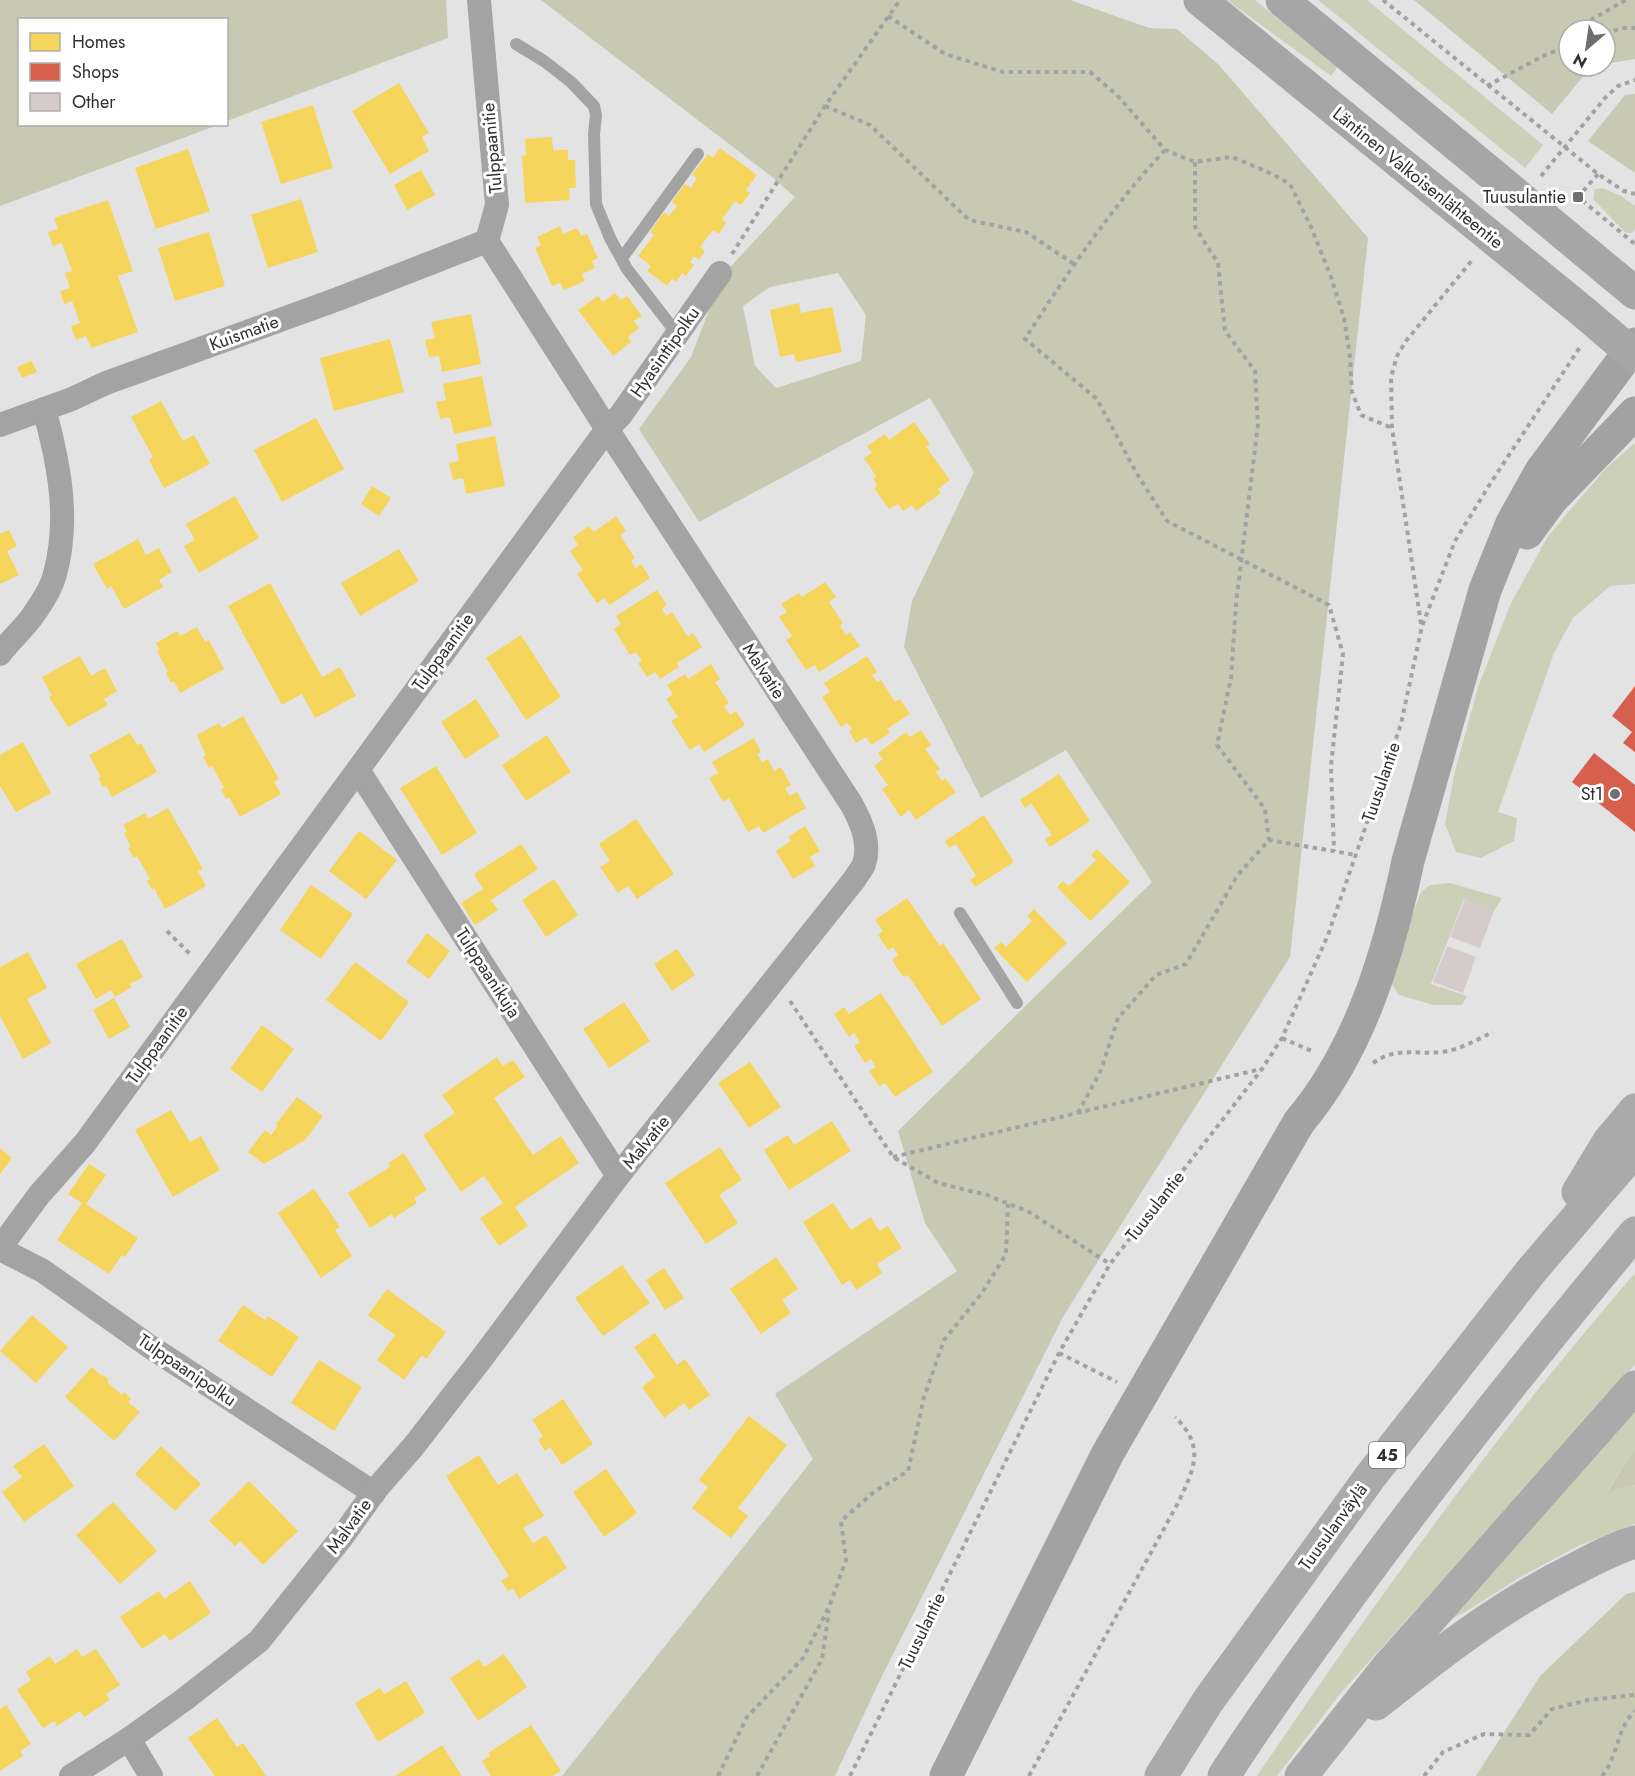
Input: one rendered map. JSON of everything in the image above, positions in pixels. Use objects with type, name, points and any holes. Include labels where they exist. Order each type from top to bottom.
[{"type":"highway","points":[[1532,1270],[1609,1141],[1635,1110]]},
{"type":"highway","name":"Tuusulanväylä","points":[[1161,1776],[1208,1701],[1370,1476],[1532,1270],[1635,1150]]},
{"type":"highway","points":[[1224,1776],[1256,1725],[1416,1505],[1635,1233]]},
{"type":"highway","points":[[1301,1776],[1386,1669],[1635,1387]]},
{"type":"highway","points":[[1301,1776],[1374,1705],[1483,1621],[1545,1583],[1635,1542]]},
{"type":"main road","name":"Läntinen Valkoisenlähteentie","points":[[1200,0],[1594,322],[1633,350]]},
{"type":"main road","points":[[1282,0],[1635,293]]},
{"type":"main road","points":[[946,1776],[1108,1453],[1299,1122],[1330,1060],[1379,914],[1408,861],[1485,590],[1512,523],[1541,471],[1633,350]]},
{"type":"main road","points":[[1485,590],[1552,499],[1635,413]]},
{"type":"street","name":"Tulppaanitie","points":[[479,0],[497,205],[487,241]]},
{"type":"street","name":"Kuismatie","points":[[0,425],[106,383],[487,241]]},
{"type":"street","points":[[487,241],[607,429]]},
{"type":"street","name":"Hyasinttipolku","points":[[607,429],[620,416],[720,273]]},
{"type":"street","points":[[0,654],[35,613],[55,576],[60,542],[62,493],[54,447],[44,409]]},
{"type":"street","name":"Tulppaanitie","points":[[0,1248],[39,1195],[85,1143],[607,429]]},
{"type":"street","name":"Malvatie","points":[[71,1776],[129,1739],[185,1699],[259,1641],[482,1358],[618,1176],[854,880],[864,864],[866,843],[862,823],[607,429]]},
{"type":"street","name":"Tulppaanikuja","points":[[358,770],[618,1176]]},
{"type":"street","name":"Tulppaanipolku","points":[[0,1248],[43,1271],[149,1346],[374,1493]]},
{"type":"street","points":[[129,1739],[151,1776]]},
{"type":"lane","points":[[516,44],[544,61],[571,82],[594,106],[596,115],[594,134],[596,204],[610,238],[622,258],[678,335]]},
{"type":"lane","points":[[622,258],[698,154]]},
{"type":"lane","points":[[960,913],[1017,1003]]},
{"type":"path","points":[[720,273],[825,106],[900,0]]},
{"type":"path","points":[[1383,0],[1598,174],[1624,191],[1635,194]]},
{"type":"path","points":[[1594,18],[1626,0]]},
{"type":"path","points":[[888,16],[945,54],[1003,72],[1090,72],[1117,95],[1165,150],[1195,162],[1232,157],[1290,184],[1311,227],[1344,318],[1352,392],[1361,415],[1392,428]]},
{"type":"path","points":[[1617,30],[1635,28]]},
{"type":"path","points":[[1487,86],[1557,50]]},
{"type":"path","points":[[1605,98],[1618,86],[1635,80]]},
{"type":"path","points":[[825,106],[870,125],[969,220],[1026,232],[1074,264]]},
{"type":"path","points":[[1165,150],[1132,186],[1074,264],[1025,339],[1096,399],[1137,474],[1167,521],[1329,605],[1342,654],[1331,766],[1334,851]]},
{"type":"path","points":[[1078,1113],[1101,1070],[1118,1018],[1156,975],[1186,964],[1237,876],[1269,840],[1265,809],[1217,745],[1231,678],[1236,604],[1258,424],[1255,371],[1225,331],[1218,263],[1195,227],[1195,162]]},
{"type":"path","points":[[1598,174],[1578,197],[1635,244]]},
{"type":"path","name":"Tuusulantie","points":[[850,1776],[1059,1353],[1110,1264],[1262,1069],[1282,1038],[1328,935],[1356,855],[1401,724],[1422,626],[1455,542],[1594,322]]},
{"type":"path","name":"Tuusulantie","points":[[1406,341],[1397,356],[1391,377],[1392,428],[1422,626]]},
{"type":"path","points":[[1269,840],[1356,855]]},
{"type":"path","points":[[167,931],[209,974]]},
{"type":"path","points":[[775,978],[893,1157],[938,1184],[987,1195],[1029,1212],[1110,1264]]},
{"type":"path","points":[[1282,1038],[1362,1073],[1385,1055],[1401,1052],[1442,1052],[1466,1046],[1493,1032]]},
{"type":"path","points":[[893,1157],[1262,1069]]},
{"type":"path","points":[[718,1776],[747,1717],[803,1658],[829,1607],[846,1560],[842,1521],[874,1492],[908,1471],[924,1397],[944,1340],[982,1293],[1006,1254],[1008,1204]]},
{"type":"path","points":[[1059,1353],[1119,1383]]},
{"type":"path","points":[[1029,1776],[1190,1477],[1196,1457],[1193,1441],[1187,1428],[1175,1417]]},
{"type":"path","points":[[757,1776],[822,1659],[829,1607]]},
{"type":"path","points":[[1424,1776],[1443,1752],[1484,1734],[1529,1735],[1552,1708],[1588,1700],[1635,1695]]},
{"type":"path","points":[[1602,1776],[1610,1767],[1628,1717],[1635,1711]]},
{"type":"green space","points":[[0,0],[446,0],[448,38],[228,121],[228,18],[18,18],[18,126],[215,126],[0,206]]},
{"type":"green space","points":[[541,0],[1070,0],[1149,28],[1177,29],[1219,65],[1368,238],[1290,957],[1064,1315],[880,1680],[835,1776],[562,1776],[813,1459],[775,1394],[957,1271],[925,1223],[898,1131],[1152,882],[1066,750],[981,798],[904,647],[912,601],[974,472],[930,398],[699,522],[639,429],[691,357],[722,276],[795,197]],"holes":[[[838,273],[866,315],[861,361],[776,388],[755,366],[743,306],[770,287]]]},
{"type":"green space","points":[[1227,0],[1255,0],[1338,66],[1331,76]]},
{"type":"green space","points":[[1318,0],[1367,0],[1543,145],[1525,168]]},
{"type":"green space","points":[[1414,0],[1635,0],[1635,59],[1617,62],[1617,18],[1557,18],[1557,78],[1582,78],[1552,114]]},
{"type":"green space","points":[[1635,94],[1635,173],[1588,141],[1625,95]]},
{"type":"green space","points":[[1603,188],[1621,196],[1635,206],[1635,229],[1632,233],[1626,233],[1593,199],[1595,189]]},
{"type":"green space","points":[[1635,443],[1635,584],[1610,586],[1573,618],[1554,653],[1498,812],[1517,818],[1514,841],[1481,858],[1456,852],[1445,824],[1454,775],[1478,687],[1511,603],[1548,536],[1606,468]]},
{"type":"green space","points":[[1450,883],[1502,898],[1494,911],[1464,899],[1431,984],[1467,996],[1462,1005],[1433,1005],[1399,995],[1388,979],[1421,892],[1430,885]]},
{"type":"green space","points":[[1635,1273],[1635,1365],[1340,1694],[1277,1776],[1257,1776],[1346,1646],[1438,1518],[1584,1333]]},
{"type":"green space","points":[[1635,1412],[1635,1447],[1608,1490],[1635,1485],[1635,1524],[1578,1546],[1446,1622],[1525,1530]]},
{"type":"green space","points":[[1635,1447],[1635,1485],[1608,1491]]},
{"type":"green space","points":[[1635,1592],[1635,1776],[1476,1776],[1540,1676],[1626,1594]]},
{"type":"building: Homes","points":[[399,83],[429,133],[422,137],[429,151],[390,174],[352,111]]},
{"type":"building: Homes","points":[[313,105],[333,168],[281,184],[261,122]]},
{"type":"building: Homes","points":[[552,137],[553,150],[568,150],[568,160],[575,160],[576,188],[569,188],[570,200],[525,203],[522,156],[526,155],[525,139]]},
{"type":"building: Homes","points":[[720,148],[757,175],[746,190],[750,193],[741,205],[735,201],[722,219],[726,223],[719,234],[713,230],[700,247],[705,251],[699,260],[694,256],[690,262],[694,265],[686,276],[682,273],[676,282],[672,279],[667,286],[647,271],[651,266],[638,256],[654,235],[650,232],[664,212],[669,216],[677,206],[672,202],[685,184],[691,188],[697,178],[692,175],[708,154],[713,158]]},
{"type":"building: Homes","points":[[188,149],[210,211],[156,229],[135,168]]},
{"type":"building: Homes","points":[[421,170],[435,195],[407,210],[394,185]]},
{"type":"building: Homes","points":[[301,199],[318,252],[268,268],[251,215]]},
{"type":"building: Homes","points":[[108,200],[133,271],[118,276],[138,332],[91,348],[86,336],[76,340],[71,326],[80,323],[72,301],[64,304],[60,291],[70,288],[65,273],[72,271],[62,243],[53,246],[48,232],[58,229],[54,218]]},
{"type":"building: Homes","points":[[560,226],[563,234],[577,228],[581,236],[587,234],[598,258],[592,261],[595,268],[582,274],[585,281],[564,290],[560,283],[552,286],[535,248],[541,245],[537,237]]},
{"type":"building: Homes","points":[[209,232],[225,286],[175,301],[158,248]]},
{"type":"building: Homes","points":[[615,293],[621,300],[627,296],[642,316],[634,321],[639,328],[628,337],[631,342],[613,356],[578,310],[598,296],[603,302]]},
{"type":"building: Homes","points":[[799,303],[801,313],[832,307],[842,352],[796,362],[794,354],[780,357],[770,310]]},
{"type":"building: Homes","points":[[471,314],[481,364],[442,372],[439,356],[429,357],[425,340],[435,338],[431,322]]},
{"type":"building: Homes","points":[[390,339],[404,392],[334,411],[320,358]]},
{"type":"building: Homes","points":[[32,361],[37,372],[22,378],[17,367]]},
{"type":"building: Homes","points":[[482,376],[492,426],[454,434],[450,417],[440,419],[436,402],[446,400],[443,384]]},
{"type":"building: Homes","points":[[161,401],[183,441],[194,435],[210,464],[164,488],[149,460],[153,457],[131,417]]},
{"type":"building: Homes","points":[[316,418],[344,469],[282,502],[254,450]]},
{"type":"building: Homes","points":[[914,422],[930,444],[926,447],[950,480],[938,489],[941,493],[916,511],[912,505],[903,511],[898,504],[889,509],[874,488],[877,485],[873,479],[876,476],[864,458],[872,453],[867,446],[885,434],[889,440]]},
{"type":"building: Homes","points":[[495,436],[505,486],[466,494],[463,478],[453,480],[449,463],[459,461],[456,444]]},
{"type":"building: Homes","points":[[372,486],[391,498],[379,516],[361,504]]},
{"type":"building: Homes","points":[[235,496],[259,538],[199,573],[184,546],[195,540],[186,524]]},
{"type":"building: Homes","points":[[616,516],[626,531],[620,535],[635,558],[631,561],[636,568],[641,564],[650,578],[610,605],[604,598],[597,603],[577,574],[583,570],[570,551],[578,545],[573,537],[589,526],[594,532]]},
{"type":"building: Homes","points":[[9,530],[17,546],[7,551],[19,575],[0,584],[0,534]]},
{"type":"building: Homes","points":[[138,539],[146,555],[159,548],[172,572],[159,580],[163,587],[124,609],[111,586],[107,589],[93,564]]},
{"type":"building: Homes","points":[[399,549],[419,581],[360,616],[341,583]]},
{"type":"building: Homes","points":[[825,582],[836,597],[829,602],[843,623],[840,626],[846,635],[850,632],[860,646],[819,672],[815,665],[806,670],[786,640],[792,636],[779,617],[787,612],[781,604],[799,593],[802,597]]},
{"type":"building: Homes","points":[[270,583],[322,677],[340,667],[356,696],[315,718],[302,694],[282,705],[228,606]]},
{"type":"building: Homes","points":[[657,590],[667,605],[662,609],[666,616],[672,612],[688,637],[693,633],[702,647],[677,663],[679,667],[660,679],[655,672],[647,677],[638,663],[642,661],[636,652],[630,655],[614,629],[621,624],[616,616]]},
{"type":"building: Homes","points":[[197,627],[205,642],[209,640],[224,669],[180,693],[174,681],[171,683],[166,673],[168,672],[157,651],[159,649],[156,643],[177,631],[180,636]]},
{"type":"building: Homes","points":[[521,635],[561,697],[526,720],[486,658]]},
{"type":"building: Homes","points":[[80,656],[91,676],[105,668],[117,691],[104,699],[108,705],[68,727],[49,697],[52,696],[42,677]]},
{"type":"building: Homes","points":[[867,656],[877,672],[872,675],[877,682],[881,680],[895,702],[900,699],[910,714],[887,729],[890,733],[871,745],[866,737],[856,743],[849,731],[852,729],[847,723],[841,727],[822,697],[830,692],[824,683]]},
{"type":"building: Homes","points":[[711,664],[720,679],[715,682],[729,703],[724,706],[730,715],[736,711],[745,725],[704,752],[699,744],[690,750],[671,721],[678,717],[666,699],[673,694],[667,685],[685,674],[688,679]]},
{"type":"building: Homes","points":[[476,699],[500,736],[465,759],[441,722]]},
{"type":"building: Homes","points":[[243,716],[279,779],[274,782],[281,794],[240,817],[229,797],[226,799],[221,789],[224,788],[212,766],[209,768],[203,757],[206,756],[197,735],[219,723],[222,728]]},
{"type":"building: Homes","points":[[921,730],[931,745],[925,749],[940,769],[936,772],[942,781],[945,778],[956,792],[916,820],[909,810],[901,817],[882,789],[888,785],[874,766],[883,759],[878,753],[906,732],[910,737]]},
{"type":"building: Homes","points":[[130,733],[137,745],[141,743],[157,772],[112,797],[98,778],[101,777],[89,755]]},
{"type":"building: Homes","points":[[547,735],[571,772],[526,801],[502,765]]},
{"type":"building: Homes","points":[[754,738],[761,752],[757,754],[762,762],[768,759],[774,771],[781,767],[791,785],[785,788],[790,796],[797,792],[806,808],[763,833],[759,826],[748,832],[729,798],[723,802],[709,778],[718,773],[712,762]]},
{"type":"building: Homes","points":[[23,742],[51,793],[16,812],[0,786],[0,755]]},
{"type":"building: Homes","points":[[436,766],[477,833],[442,855],[400,788]]},
{"type":"building: Homes","points":[[1059,774],[1090,821],[1050,847],[1045,839],[1052,835],[1031,803],[1025,808],[1020,800]]},
{"type":"building: Homes","points":[[168,808],[203,869],[198,871],[206,886],[165,909],[154,888],[152,890],[147,881],[150,879],[137,856],[134,858],[128,848],[131,847],[123,825],[145,813],[148,819]]},
{"type":"building: Homes","points":[[984,815],[1014,862],[975,887],[970,880],[976,876],[956,844],[949,848],[945,841]]},
{"type":"building: Homes","points":[[636,819],[674,874],[637,899],[628,886],[618,893],[600,867],[610,861],[599,844]]},
{"type":"building: Homes","points":[[805,826],[820,851],[810,857],[815,866],[793,879],[776,851],[791,841],[788,837]]},
{"type":"building: Homes","points":[[359,831],[397,860],[366,899],[329,871]]},
{"type":"building: Homes","points":[[521,844],[538,869],[491,900],[498,910],[475,925],[461,903],[483,889],[474,874]]},
{"type":"building: Homes","points":[[1097,849],[1130,882],[1090,921],[1057,887],[1063,881],[1069,886],[1096,860],[1091,855]]},
{"type":"building: Homes","points":[[554,879],[578,915],[546,937],[522,900]]},
{"type":"building: Homes","points":[[311,885],[353,914],[321,959],[280,930]]},
{"type":"building: Homes","points":[[907,898],[940,946],[943,943],[981,999],[942,1026],[908,975],[903,977],[892,960],[898,955],[893,947],[888,950],[878,935],[883,931],[875,920]]},
{"type":"building: Homes","points":[[1034,909],[1067,943],[1027,982],[994,948],[1001,942],[1006,947],[1032,921],[1027,916]]},
{"type":"building: Homes","points":[[427,933],[450,951],[429,979],[406,962]]},
{"type":"building: Homes","points":[[122,939],[143,977],[130,984],[132,987],[115,997],[111,990],[96,999],[76,964]]},
{"type":"building: Homes","points":[[677,949],[695,975],[672,991],[654,964]]},
{"type":"building: Homes","points":[[28,952],[47,988],[27,999],[51,1043],[23,1059],[0,1016],[0,967]]},
{"type":"building: Homes","points":[[355,962],[409,1002],[381,1041],[326,1000]]},
{"type":"building: Homes","points":[[881,993],[933,1072],[895,1097],[885,1083],[879,1086],[869,1071],[876,1067],[871,1059],[865,1063],[854,1046],[860,1042],[854,1033],[849,1037],[834,1014],[844,1007],[849,1014]]},
{"type":"building: Homes","points":[[114,998],[130,1027],[109,1039],[93,1010]]},
{"type":"building: Homes","points":[[624,1002],[650,1041],[609,1068],[583,1029]]},
{"type":"building: Homes","points":[[262,1025],[294,1049],[262,1092],[230,1069]]},
{"type":"building: Homes","points":[[497,1057],[503,1066],[513,1060],[525,1077],[494,1098],[533,1155],[561,1136],[579,1163],[515,1207],[528,1226],[499,1246],[480,1218],[503,1203],[484,1176],[461,1192],[423,1135],[455,1113],[442,1095]]},
{"type":"building: Homes","points":[[750,1062],[781,1107],[749,1128],[718,1083]]},
{"type":"building: Homes","points":[[297,1097],[323,1116],[305,1140],[264,1164],[248,1152],[265,1130],[271,1135],[278,1126],[276,1124]]},
{"type":"building: Homes","points":[[171,1110],[190,1142],[201,1136],[220,1170],[173,1197],[135,1130]]},
{"type":"building: Homes","points":[[832,1121],[851,1151],[789,1190],[764,1150],[788,1135],[794,1145]]},
{"type":"building: Homes","points":[[720,1147],[742,1180],[719,1195],[738,1223],[706,1244],[665,1183]]},
{"type":"building: Homes","points":[[0,1148],[12,1158],[0,1174]]},
{"type":"building: Homes","points":[[404,1153],[427,1190],[414,1198],[417,1203],[394,1218],[392,1214],[370,1228],[348,1193],[390,1167],[388,1163]]},
{"type":"building: Homes","points":[[89,1164],[106,1175],[86,1204],[138,1238],[109,1274],[57,1240],[82,1203],[68,1194]]},
{"type":"building: Homes","points":[[314,1189],[340,1227],[335,1230],[352,1256],[321,1278],[278,1213]]},
{"type":"building: Homes","points":[[833,1203],[851,1230],[871,1217],[879,1231],[888,1226],[902,1248],[877,1264],[882,1273],[856,1290],[850,1280],[842,1285],[803,1222]]},
{"type":"building: Homes","points":[[776,1257],[798,1289],[782,1300],[791,1313],[761,1334],[730,1289]]},
{"type":"building: Homes","points":[[622,1265],[650,1303],[603,1336],[575,1298]]},
{"type":"building: Homes","points":[[664,1268],[684,1298],[665,1310],[646,1280]]},
{"type":"building: Homes","points":[[387,1289],[446,1332],[426,1359],[422,1355],[404,1380],[377,1360],[395,1335],[368,1315]]},
{"type":"building: Homes","points":[[243,1305],[265,1320],[268,1316],[299,1337],[272,1377],[218,1341]]},
{"type":"building: Homes","points":[[32,1315],[68,1347],[36,1383],[0,1351]]},
{"type":"building: Homes","points":[[655,1333],[677,1365],[685,1359],[710,1395],[689,1410],[684,1403],[664,1418],[642,1387],[655,1377],[634,1347]]},
{"type":"building: Homes","points":[[319,1360],[362,1387],[334,1431],[291,1403]]},
{"type":"building: Homes","points":[[92,1367],[103,1377],[104,1375],[109,1380],[107,1382],[122,1395],[124,1392],[131,1399],[128,1402],[140,1412],[114,1441],[65,1397]]},
{"type":"building: Homes","points":[[563,1399],[593,1444],[562,1465],[550,1447],[545,1451],[538,1440],[543,1436],[532,1420]]},
{"type":"building: Homes","points":[[749,1416],[787,1445],[738,1508],[748,1516],[731,1538],[692,1508],[708,1487],[699,1480]]},
{"type":"building: Homes","points":[[44,1444],[74,1486],[24,1522],[2,1492],[22,1477],[13,1466]]},
{"type":"building: Homes","points":[[161,1446],[201,1484],[175,1511],[135,1474]]},
{"type":"building: Homes","points":[[479,1455],[498,1485],[517,1473],[544,1516],[523,1528],[533,1543],[546,1535],[567,1568],[519,1599],[513,1588],[508,1591],[501,1581],[509,1576],[446,1476]]},
{"type":"building: Homes","points":[[606,1469],[637,1513],[604,1537],[573,1492]]},
{"type":"building: Homes","points":[[249,1481],[298,1531],[263,1565],[240,1541],[235,1546],[209,1521]]},
{"type":"building: Homes","points":[[113,1502],[157,1551],[120,1584],[76,1535]]},
{"type":"building: Homes","points":[[190,1581],[211,1613],[170,1641],[165,1634],[142,1649],[120,1617],[159,1591],[164,1599]]},
{"type":"building: Homes","points":[[77,1649],[82,1657],[96,1649],[120,1685],[106,1694],[110,1700],[84,1717],[80,1711],[57,1726],[54,1721],[43,1728],[17,1690],[31,1680],[26,1672],[50,1656],[55,1664]]},
{"type":"building: Homes","points":[[504,1654],[527,1687],[478,1721],[450,1678],[479,1659],[484,1667]]},
{"type":"building: Homes","points":[[406,1681],[425,1713],[378,1742],[355,1703],[380,1688],[384,1694]]},
{"type":"building: Homes","points":[[6,1705],[31,1744],[20,1751],[23,1756],[0,1771],[0,1709]]},
{"type":"building: Homes","points":[[217,1718],[237,1747],[243,1743],[266,1776],[215,1776],[188,1738]]},
{"type":"building: Homes","points":[[531,1725],[561,1771],[552,1776],[491,1776],[482,1761],[490,1756],[488,1753]]},
{"type":"building: Homes","points":[[442,1745],[462,1776],[395,1776]]},
{"type":"building: Shops","points":[[1635,686],[1635,752],[1623,743],[1632,732],[1612,716]]},
{"type":"building: Shops","points":[[1594,753],[1635,785],[1635,832],[1572,782]]},
{"type":"building: Other","points":[[1465,899],[1494,911],[1480,948],[1450,937]]},
{"type":"building: Other","points":[[1447,946],[1476,957],[1463,993],[1433,982]]},
{"type":"place","name":"Tuusulantie","points":[[1578,197]]},
{"type":"place","name":"St1","points":[[1615,794]]}]
